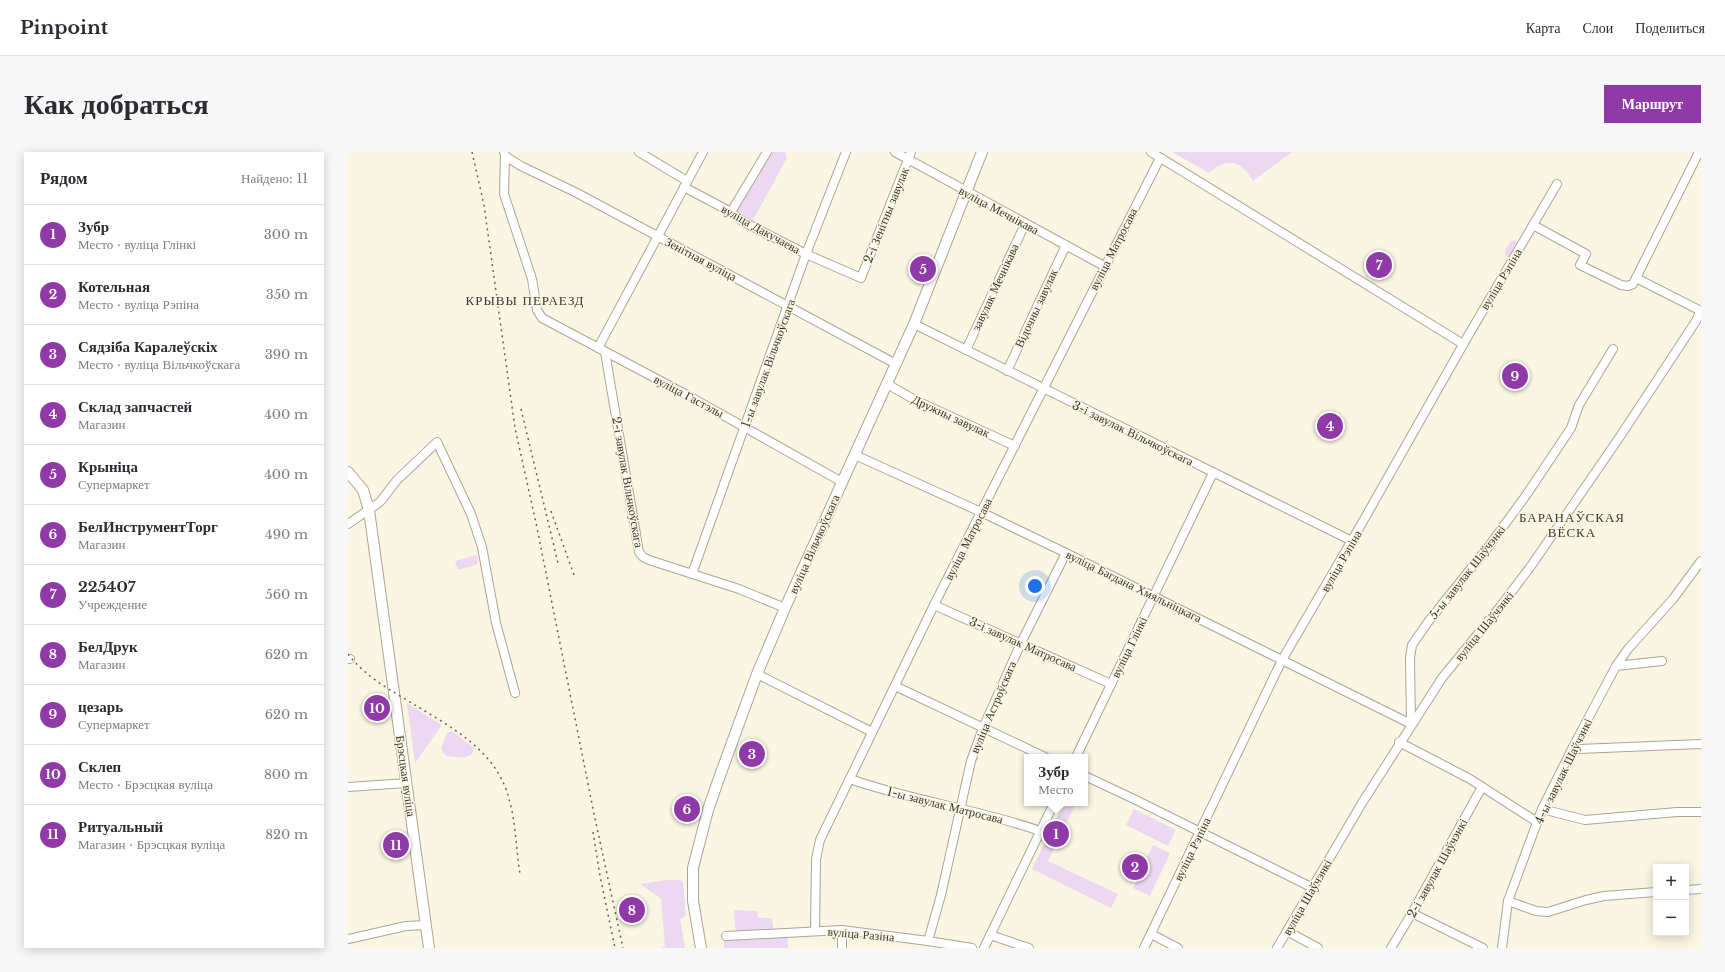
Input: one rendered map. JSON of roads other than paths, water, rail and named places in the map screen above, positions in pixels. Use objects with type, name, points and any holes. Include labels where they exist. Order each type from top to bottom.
[{"type":"main road","name":"вуліца Вільчкоўскага","points":[[701,948],[693,901],[694,860],[718,781],[758,674],[785,608],[914,324],[982,152]]},
{"type":"main road","name":"Брэсцкая вуліца","points":[[348,472],[363,490],[369,510],[429,948]]},
{"type":"street","name":"вуліца Дакучаева","points":[[638,152],[731,212],[742,221],[806,254],[861,278]]},
{"type":"street","points":[[602,350],[658,237],[704,152]]},
{"type":"street","points":[[731,212],[767,152]]},
{"type":"street","name":"1-ы завулак Вільчкоўскага","points":[[692,574],[806,254],[846,152]]},
{"type":"street","name":"вуліца Мечнікава","points":[[895,152],[910,156],[966,192],[1104,266]]},
{"type":"street","points":[[1151,152],[1463,344]]},
{"type":"street","points":[[1533,225],[1586,254],[1580,265],[1621,285],[1628,286],[1633,284],[1699,152]]},
{"type":"street","name":"Зенітная вуліца","points":[[505,154],[521,166],[577,193],[896,364]]},
{"type":"street","name":"вуліца Гастэлы","points":[[505,154],[504,194],[532,279],[537,310],[542,318],[745,427],[842,482]]},
{"type":"street","name":"2-і Зенітны завулак","points":[[861,278],[910,156]]},
{"type":"street","name":"вуліца Матросава","points":[[815,930],[816,854],[820,840],[934,605],[1044,389],[1104,266],[1160,158]]},
{"type":"street","name":"вуліца Рэпіна","points":[[1144,948],[1282,660],[1352,541],[1463,344],[1557,184]]},
{"type":"street","name":"завулак Мечнікава","points":[[966,350],[1025,224]]},
{"type":"street","name":"Відочны завулак","points":[[1007,371],[1066,245]]},
{"type":"street","points":[[1636,278],[1701,311]]},
{"type":"street","name":"вуліца Шаўчэнкі","points":[[1277,948],[1399,742],[1442,678],[1500,607],[1531,566],[1625,429],[1696,321],[1701,311]]},
{"type":"street","name":"3-і завулак Вільчкоўскага","points":[[914,324],[1352,541]]},
{"type":"street","name":"5-ы завулак Шаўчэнкі","points":[[1411,724],[1410,658],[1412,645],[1428,622],[1489,546],[1527,494],[1571,428],[1579,405],[1613,349]]},
{"type":"street","name":"2-і завулак Вільчкоўскага","points":[[602,350],[639,552],[643,557],[649,560],[739,589],[785,608]]},
{"type":"street","name":"Дружны завулак","points":[[887,384],[917,401],[1015,446]]},
{"type":"street","points":[[348,524],[380,502],[397,480],[437,442],[471,514],[482,547],[496,623],[515,693]]},
{"type":"street","name":"вуліца Багдана Хмяльніцкага","points":[[855,455],[981,512],[1066,553],[1411,724]]},
{"type":"street","name":"вуліца Глінкі","points":[[1077,754],[1214,473]]},
{"type":"street","name":"вуліца Астроўскага","points":[[928,941],[941,895],[971,761],[983,728],[1021,643],[1066,553]]},
{"type":"street","name":"4-ы завулак Шаўчэнкі","points":[[1502,948],[1508,901],[1542,809],[1573,747],[1616,666],[1628,649],[1672,599],[1701,561]]},
{"type":"street","name":"3-і завулак Матросава","points":[[934,605],[1111,684]]},
{"type":"street","points":[[1616,666],[1662,661]]},
{"type":"street","points":[[758,674],[872,732]]},
{"type":"street","points":[[895,686],[1039,754]]},
{"type":"street","points":[[1399,742],[1482,787],[1537,822]]},
{"type":"street","points":[[1573,747],[1579,749],[1701,744]]},
{"type":"street","points":[[1088,777],[1313,888]]},
{"type":"street","name":"1-ы завулак Матросава","points":[[850,779],[870,786],[961,808],[1040,831]]},
{"type":"street","points":[[348,787],[407,783]]},
{"type":"street","name":"2-і завулак Шаўчэнкі","points":[[1391,948],[1412,914],[1482,787]]},
{"type":"street","points":[[984,948],[1052,806]]},
{"type":"street","points":[[1542,809],[1585,820],[1677,812],[1701,812]]},
{"type":"street","points":[[1689,890],[1701,889]]},
{"type":"street","points":[[1508,901],[1536,911],[1548,912],[1604,896],[1653,892]]},
{"type":"street","points":[[1412,914],[1483,948]]},
{"type":"street","points":[[348,939],[406,926],[426,925]]},
{"type":"street","name":"вуліца Разіна","points":[[726,936],[815,930],[842,930],[972,948]]},
{"type":"street","points":[[842,930],[842,948]]},
{"type":"street","points":[[1287,931],[1318,948]]},
{"type":"street","points":[[1151,934],[1178,948]]},
{"type":"street","points":[[990,935],[1029,948]]},
{"type":"railway","points":[[472,152],[484,205],[515,428],[536,523],[594,814],[623,948]]},
{"type":"railway","points":[[521,409],[558,563]]},
{"type":"railway","points":[[551,511],[574,575]]},
{"type":"railway","points":[[348,654],[362,669],[377,681],[440,720],[470,741],[483,753],[494,767],[503,782],[509,799],[515,827],[520,874]]},
{"type":"railway","points":[[593,832],[600,876],[615,948]]},
{"type":"place","name":"225407","points":[[1379,265]]},
{"type":"place","name":"Крыніца","points":[[923,269]]},
{"type":"place","name":"цезарь","points":[[1515,376]]},
{"type":"place","name":"Склад запчастей","points":[[1330,426]]},
{"type":"place","name":"Склеп","points":[[377,708]]},
{"type":"place","name":"Сядзіба Каралеўскіх","points":[[752,754]]},
{"type":"place","name":"БелИнструментТорг","points":[[687,809]]},
{"type":"place","name":"Зубр","points":[[1056,834]]},
{"type":"place","name":"Ритуальный","points":[[396,845]]},
{"type":"place","name":"Котельная","points":[[1135,867]]},
{"type":"place","name":"БелДрук","points":[[632,910]]},
{"type":"district","name":"КРЫВЫ ПЕРАЕЗД","points":[[525,300]]},
{"type":"district","name":"БАРАНАЎСКАЯ ВЁСКА","points":[[1572,524]]}]
